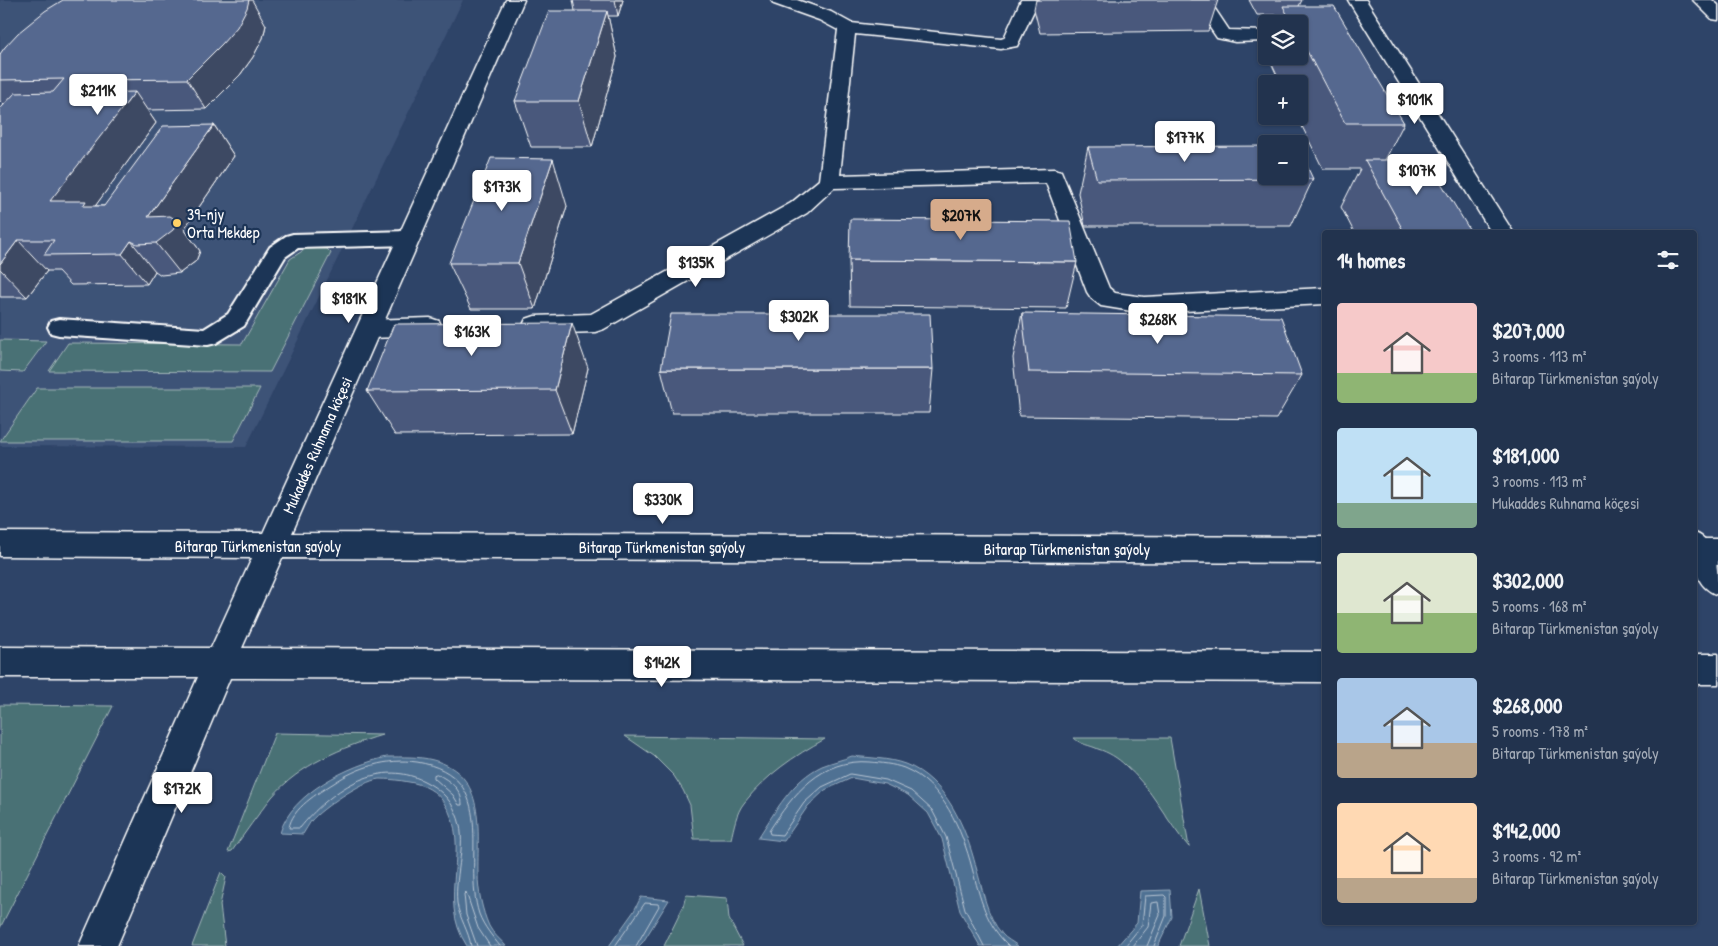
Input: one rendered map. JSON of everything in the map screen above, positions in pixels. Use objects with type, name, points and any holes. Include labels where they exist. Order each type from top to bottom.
[{"type":"street","name":"Mukaddes Ruhnama köçesi","points":[[98,946],[220,663],[515,0]]},
{"type":"street","points":[[780,0],[825,16],[847,28],[1001,44],[1010,42],[1030,0]]},
{"type":"street","points":[[1200,0],[1223,34],[1235,37],[1258,36]]},
{"type":"street","points":[[1357,0],[1501,230]]},
{"type":"street","points":[[1702,0],[1718,15]]},
{"type":"street","points":[[829,182],[847,28]]},
{"type":"street","points":[[1359,34],[1379,34]]},
{"type":"street","points":[[516,325],[595,323],[799,208],[829,182],[1064,176],[1099,292],[1109,300],[1144,305],[1322,296]]},
{"type":"street","points":[[369,329],[447,327]]},
{"type":"street","name":"Bitarap Türkmenistan şaýoly","points":[[0,544],[1322,550]]},
{"type":"street","points":[[1702,550],[1718,582]]},
{"type":"street","points":[[0,662],[1322,667]]},
{"type":"street","points":[[1697,669],[1718,669]]},
{"type":"lane","points":[[59,327],[208,336],[236,320],[277,252],[293,241],[409,238]]},
{"type":"shaded area","name":"39-njy Orta Mekdep","points":[[0,0],[463,0],[246,447],[0,446]]},
{"type":"green space","points":[[307,248],[327,249],[331,253],[270,372],[49,371],[68,343],[242,344],[290,259]]},
{"type":"green space","points":[[0,340],[46,341],[23,372],[0,371]]},
{"type":"green space","points":[[37,388],[260,388],[233,441],[0,441]]},
{"type":"green space","points":[[0,705],[113,706],[0,928]]},
{"type":"green space","points":[[275,733],[382,735],[337,751],[308,766],[272,797],[232,851],[228,852]]},
{"type":"green space","points":[[625,736],[825,739],[781,767],[753,793],[739,811],[731,839],[694,839],[690,805],[674,776],[654,756]]},
{"type":"green space","points":[[1074,738],[1170,738],[1189,847],[1135,774],[1109,754],[1083,744]]},
{"type":"green space","points":[[221,872],[226,877],[220,905],[225,946],[192,946]]},
{"type":"green space","points":[[1199,889],[1210,946],[1179,946]]},
{"type":"green space","points":[[686,895],[727,898],[729,919],[743,946],[664,946],[683,907]]},
{"type":"water","points":[[852,756],[886,759],[905,764],[919,771],[943,793],[960,821],[972,852],[992,919],[1004,936],[1018,946],[980,946],[960,911],[942,839],[928,813],[908,795],[885,784],[852,778],[825,790],[808,806],[784,841],[758,838],[778,807],[802,779],[822,766]]},
{"type":"water","points":[[387,757],[416,757],[433,760],[451,767],[463,778],[471,791],[476,806],[478,823],[478,880],[482,907],[491,929],[506,946],[467,946],[458,928],[454,909],[456,837],[452,820],[441,799],[424,786],[394,780],[379,779],[372,781],[353,790],[324,809],[311,821],[303,834],[280,833],[286,819],[296,805],[309,793],[340,774]]},
{"type":"water","points":[[1170,890],[1172,917],[1158,946],[1117,946],[1137,923],[1140,891]]},
{"type":"water","points":[[641,897],[669,900],[639,946],[609,946],[634,911]]},
{"type":"building","points":[[63,0],[249,0],[237,27],[187,79],[102,80],[90,93],[135,92],[50,201],[86,201],[83,206],[104,206],[163,126],[214,125],[148,217],[170,216],[178,221],[173,230],[156,243],[137,244],[131,241],[122,254],[44,255],[54,240],[18,240],[0,264],[0,109],[15,93],[53,92],[64,79],[0,80],[0,54],[18,33],[45,11]]},
{"type":"building","points":[[1283,6],[1334,6],[1404,123],[1345,123],[1308,53],[1308,15],[1288,15]]},
{"type":"building","points":[[549,11],[607,11],[579,101],[515,101]]},
{"type":"building","points":[[1258,146],[1258,179],[1097,180],[1088,147]]},
{"type":"building","points":[[491,158],[553,159],[518,263],[449,263]]},
{"type":"building","points":[[1365,160],[1427,160],[1470,230],[1403,230]]},
{"type":"building","points":[[1308,168],[1313,179],[1308,179]]},
{"type":"building","points":[[850,219],[1070,221],[1077,262],[849,260]]},
{"type":"building","points":[[1022,313],[1281,317],[1302,375],[1029,372]]},
{"type":"building","points":[[671,314],[930,314],[933,369],[661,369]]},
{"type":"building","points":[[572,323],[555,390],[367,391],[394,324]]},
{"type":"place","name":"39-njy Orta Mekdep","points":[[177,223]]}]
